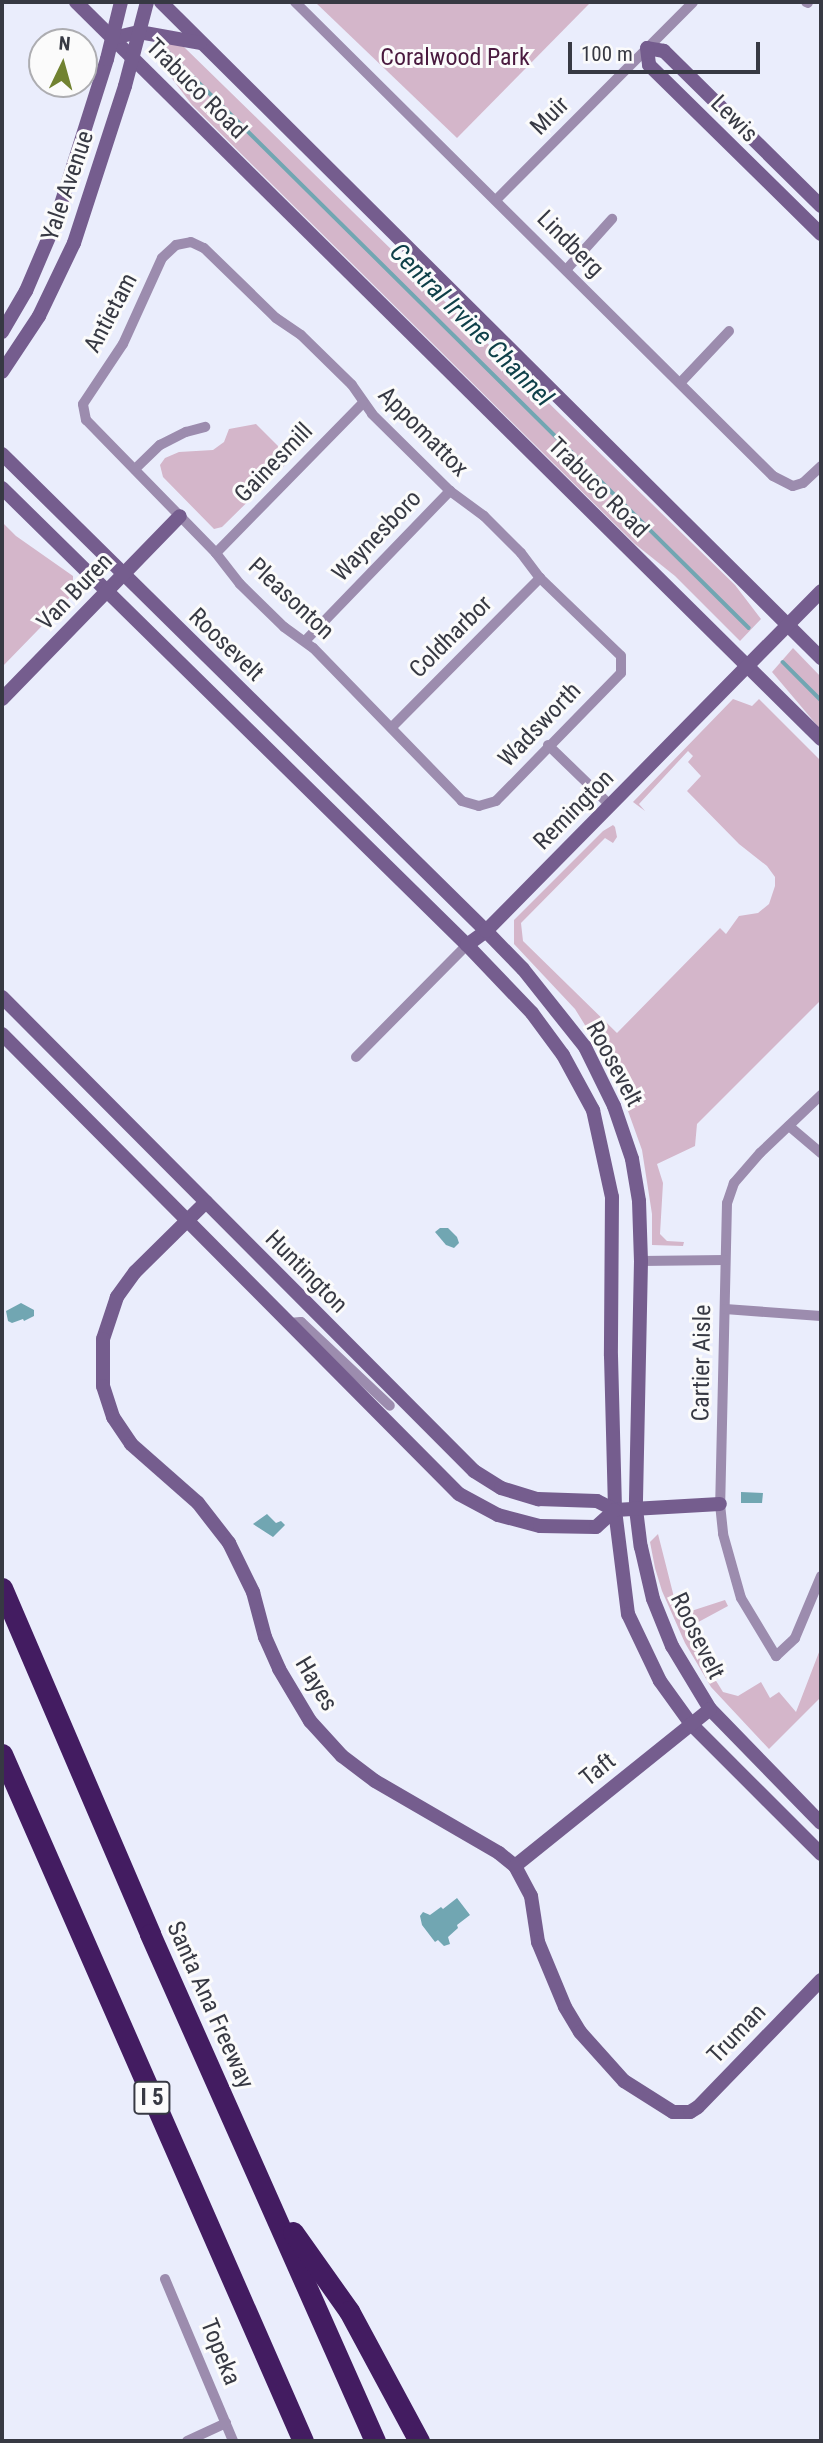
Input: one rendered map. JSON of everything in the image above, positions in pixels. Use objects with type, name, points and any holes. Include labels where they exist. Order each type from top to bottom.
[{"type":"highway","name":"Santa Ana Freeway","points":[[2,1588],[375,2441]]},
{"type":"highway","name":"I 5","points":[[2,1754],[303,2441]]},
{"type":"highway","points":[[265,2193],[349,2311],[419,2441]]},
{"type":"street","name":"Trabuco Road","points":[[76,2],[821,739]]},
{"type":"street","name":"Yale Avenue","points":[[2,332],[26,291],[55,223],[113,38],[121,2]]},
{"type":"street","name":"Yale Avenue","points":[[2,372],[39,316],[74,243],[133,58],[146,2]]},
{"type":"street","name":"Trabuco Road","points":[[161,2],[821,658]]},
{"type":"street","name":"Lindberg","points":[[295,2],[782,483],[793,486],[803,483],[821,466]]},
{"type":"street","name":"Muir","points":[[496,200],[693,2]]},
{"type":"street","points":[[113,38],[139,32],[200,43]]},
{"type":"street","name":"Lewis","points":[[821,207],[664,51],[647,48],[649,65],[821,234]]},
{"type":"street","points":[[809,221],[821,207]]},
{"type":"street","points":[[566,270],[612,219]]},
{"type":"street","name":"Appomattox","points":[[185,242],[205,248],[276,318],[301,335],[352,386],[363,403],[450,491],[484,516],[521,553],[540,578],[617,649],[622,663]]},
{"type":"street","name":"Antietam","points":[[83,412],[87,397],[123,344],[162,258],[169,249],[185,242]]},
{"type":"street","points":[[681,382],[729,331]]},
{"type":"street","name":"Gainesmill","points":[[216,552],[363,403]]},
{"type":"street","name":"Pleasonton","points":[[83,412],[86,420],[216,552],[240,584],[284,627],[305,641],[393,726],[415,753],[462,800],[479,806]]},
{"type":"street","points":[[135,468],[160,445],[186,432],[205,427]]},
{"type":"street","name":"Roosevelt","points":[[2,454],[486,931],[523,969],[585,1047],[614,1106],[634,1169],[639,1201],[641,1261],[636,1509],[646,1574],[657,1611],[677,1657],[710,1709],[821,1823]]},
{"type":"street","name":"Roosevelt","points":[[2,488],[467,946],[532,1013],[563,1055],[593,1111],[612,1197],[611,1356],[615,1510],[628,1614],[660,1681],[691,1724],[821,1854]]},
{"type":"street","name":"Waynesboro","points":[[305,641],[450,491]]},
{"type":"street","name":"Van Buren","points":[[2,699],[180,516]]},
{"type":"street","name":"Coldharbor","points":[[393,726],[540,578]]},
{"type":"street","name":"Remington","points":[[356,1057],[611,806],[821,591]]},
{"type":"street","name":"Wadsworth","points":[[479,806],[497,800],[621,673],[622,663]]},
{"type":"street","points":[[548,745],[611,806]]},
{"type":"street","name":"Huntington","points":[[2,996],[206,1202],[389,1406],[459,1494],[498,1515],[540,1527],[596,1527],[615,1510]]},
{"type":"street","name":"Huntington","points":[[2,1034],[288,1323],[474,1471],[501,1488],[538,1499],[597,1501],[615,1510],[720,1504]]},
{"type":"street","name":"Cartier Aisle","points":[[821,1095],[734,1183],[727,1203],[720,1504],[723,1534],[741,1598],[776,1657],[795,1638],[821,1576]]},
{"type":"street","points":[[789,1126],[821,1153]]},
{"type":"street","name":"Hayes","points":[[206,1202],[129,1280],[111,1310],[103,1339],[101,1370],[113,1416],[131,1444],[198,1503],[229,1543],[253,1592],[265,1637],[279,1669],[310,1721],[342,1756],[375,1782],[499,1853],[514,1866],[531,1896],[538,1942],[565,2007],[580,2032],[624,2081],[660,2106],[682,2113]]},
{"type":"street","points":[[641,1261],[725,1260]]},
{"type":"street","points":[[725,1309],[814,1313],[821,1316]]},
{"type":"street","name":"Taft","points":[[514,1866],[710,1709]]},
{"type":"street","name":"Truman","points":[[682,2113],[698,2107],[821,1980]]},
{"type":"street","name":"Topeka","points":[[165,2279],[233,2441]]},
{"type":"street","points":[[187,2441],[226,2423]]},
{"type":"green space","name":"Coralwood Park","points":[[315,2],[587,2],[589,4],[457,138]]},
{"type":"green space","points":[[158,39],[184,47],[735,585],[761,619],[740,641],[675,576],[635,544],[192,105],[158,60]]},
{"type":"green space","points":[[256,424],[291,459],[222,527],[214,529],[163,477],[160,465],[165,458],[179,452],[213,450],[224,442],[229,429]]},
{"type":"green space","points":[[2,522],[16,536],[73,576],[73,594],[2,667]]},
{"type":"green space","points":[[793,648],[821,677],[821,730],[772,672]]},
{"type":"green space","points":[[733,699],[752,706],[759,699],[821,761],[821,1000],[697,1124],[695,1146],[657,1164],[663,1183],[660,1234],[667,1241],[684,1242],[683,1246],[652,1245],[652,1214],[642,1150],[614,1072],[575,1009],[514,944],[514,920],[603,831],[613,825],[615,827],[617,837],[613,843],[605,838],[521,923],[523,941],[617,1033],[720,928],[726,934],[739,916],[758,913],[769,904],[775,877],[767,866],[739,844],[687,791],[701,776],[688,762],[693,756],[688,751],[639,804],[645,811],[633,802]]},
{"type":"green space","points":[[658,1534],[677,1609],[685,1613],[725,1600],[728,1606],[691,1626],[688,1636],[723,1692],[738,1696],[761,1682],[770,1698],[779,1692],[796,1712],[821,1647],[821,1697],[769,1749],[711,1687],[685,1643],[655,1568],[650,1542]]},
{"type":"water","points":[[440,1228],[448,1228],[457,1237],[459,1243],[454,1248],[446,1245],[435,1232]]},
{"type":"water","points":[[21,1303],[34,1310],[34,1316],[24,1321],[8,1321],[6,1311]]},
{"type":"water","points":[[741,1492],[763,1493],[762,1503],[741,1503]]},
{"type":"water","points":[[267,1514],[276,1523],[281,1521],[285,1525],[273,1537],[253,1524]]},
{"type":"water","points":[[457,1898],[470,1915],[457,1925],[458,1928],[448,1937],[450,1944],[444,1946],[438,1940],[435,1942],[422,1925],[420,1916],[423,1912],[430,1915],[441,1907],[443,1909]]},
{"type":"waterway","name":"Central Irvine Channel","points":[[165,49],[749,628]]},
{"type":"waterway","name":"Central Irvine Channel","points":[[783,662],[821,700]]}]
